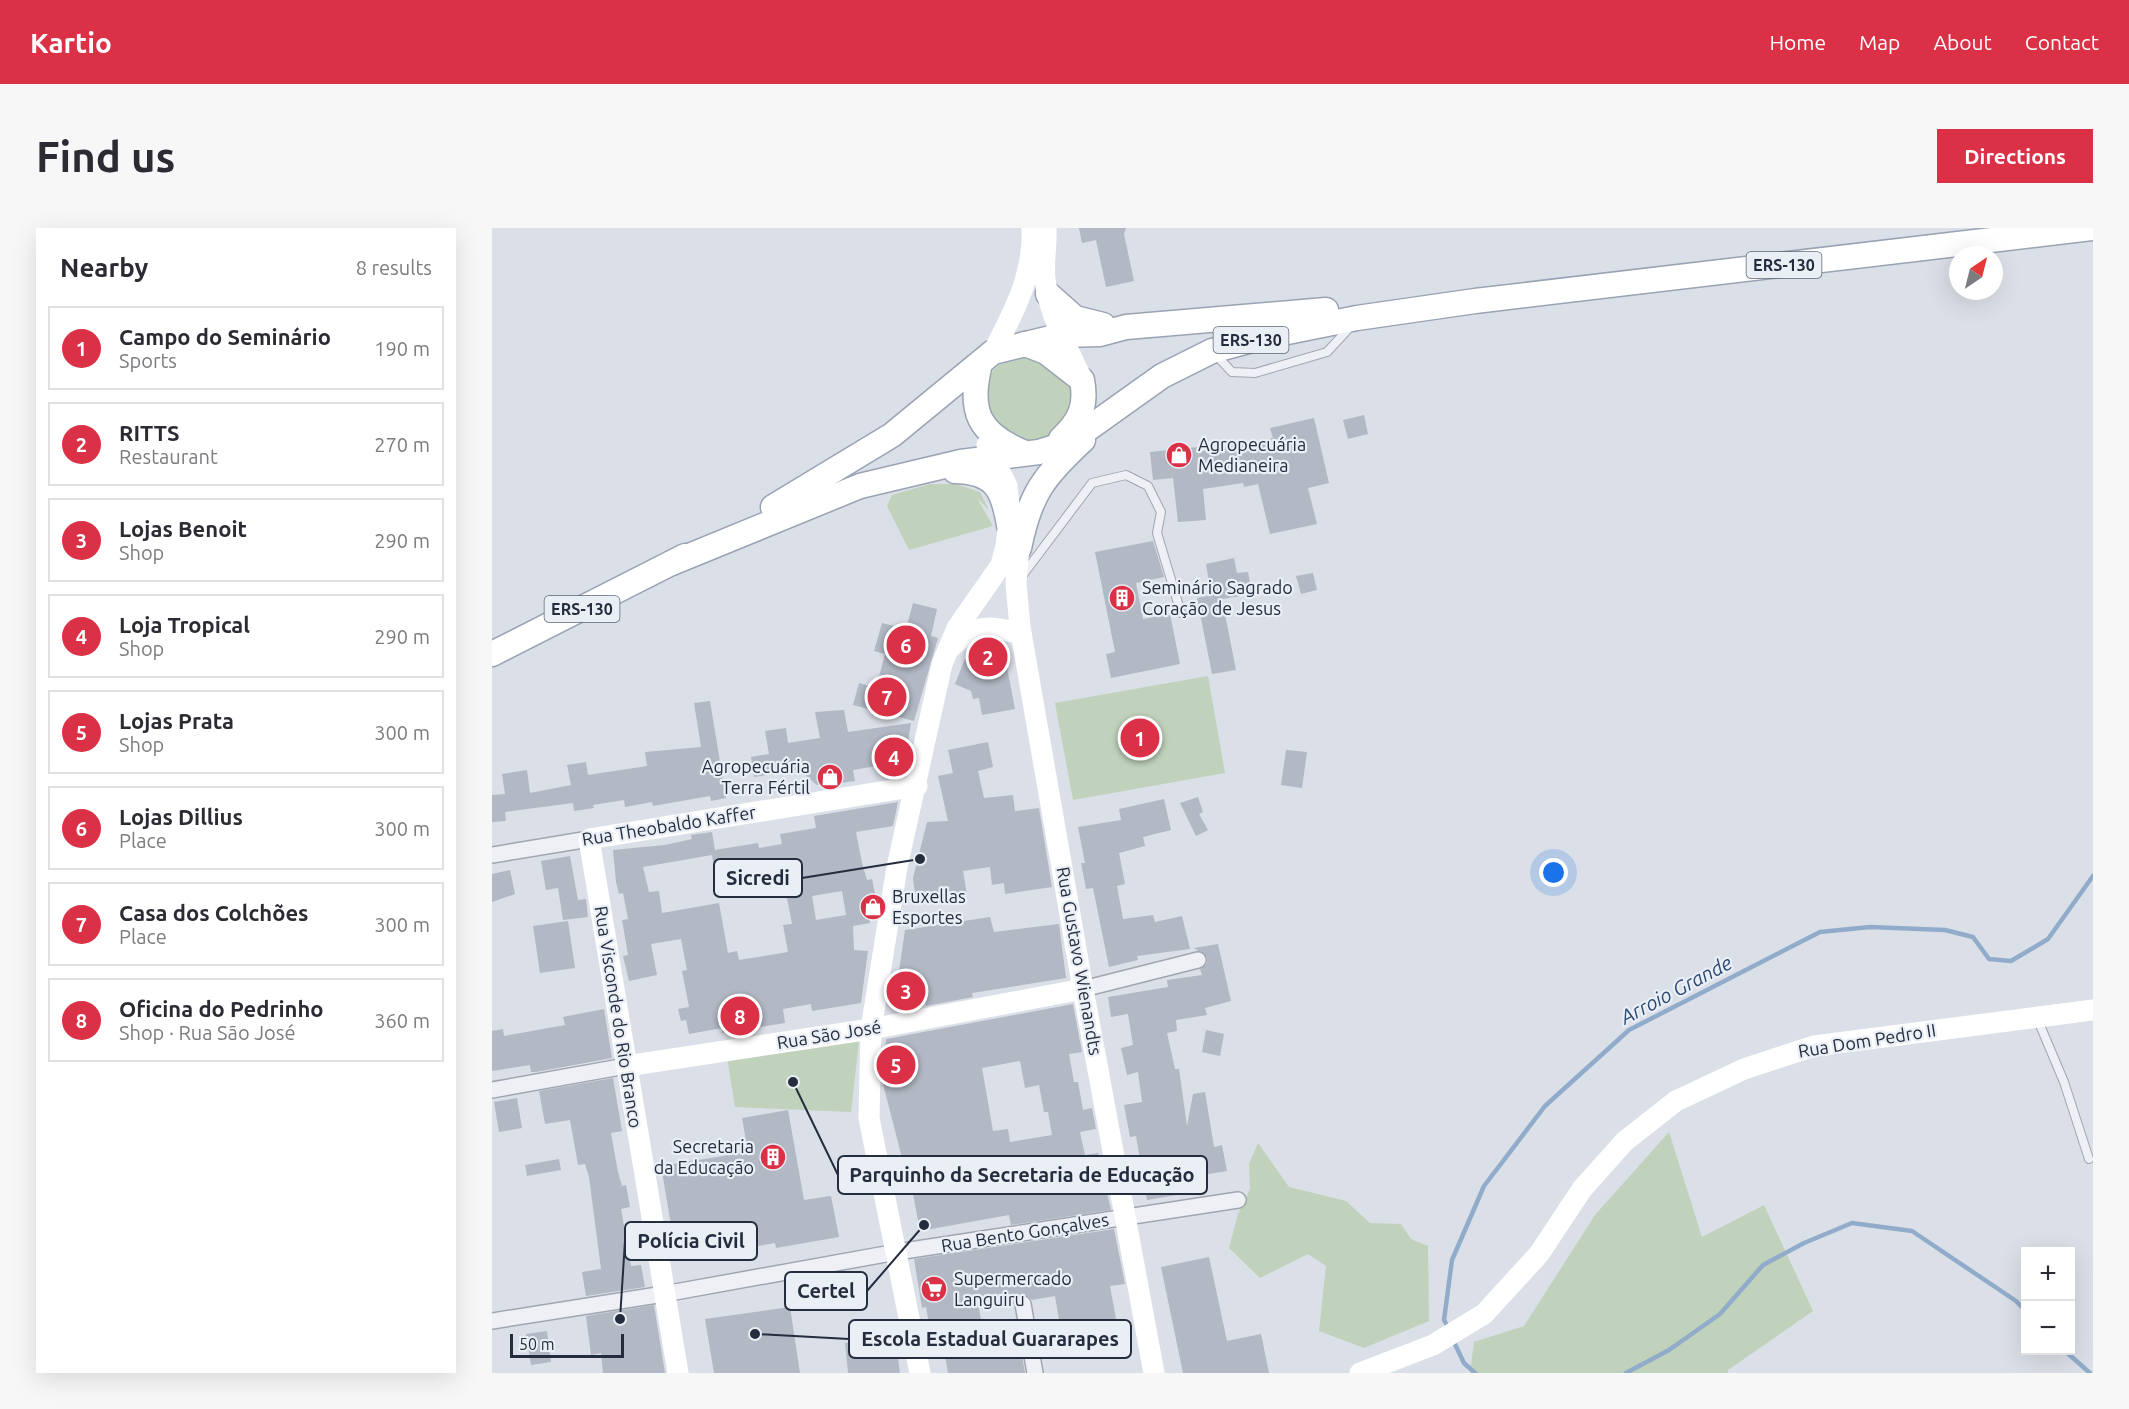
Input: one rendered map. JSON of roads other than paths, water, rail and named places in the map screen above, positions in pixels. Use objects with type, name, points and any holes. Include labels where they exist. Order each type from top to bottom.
[{"type":"main road","points":[[1011,540],[1010,501],[1007,486],[984,439],[973,398],[986,358],[1015,310],[1029,275],[1036,243],[1046,228]]},
{"type":"main road","points":[[1036,243],[1058,228]]},
{"type":"main road","name":"ERS-130","points":[[672,563],[860,486],[961,462],[995,460],[1039,452],[1068,443],[1128,398],[1162,376],[1212,351],[1263,337],[1357,318],[1475,301],[2093,228]]},
{"type":"main road","points":[[920,1373],[869,1118],[871,1029],[897,867],[917,786],[942,664],[971,605],[1001,565],[1026,493],[1053,447],[1076,424],[1084,408],[1082,380],[1066,350],[1048,294],[1036,243]]},
{"type":"main road","points":[[1048,294],[1075,318],[1095,324],[1126,327]]},
{"type":"main road","name":"ERS-130","points":[[492,654],[672,563],[815,484],[892,435],[958,378],[986,358],[1025,344],[1063,335],[1100,334],[1126,327],[1245,319],[1381,304],[1475,301]]},
{"type":"main road","points":[[1025,344],[1058,359],[1082,380]]},
{"type":"main road","points":[[1011,540],[1042,482],[1128,398]]},
{"type":"main road","points":[[975,412],[998,439],[1025,453]]},
{"type":"main road","points":[[920,471],[963,471],[984,476],[996,485],[1006,506],[1011,540]]},
{"type":"main road","name":"Rua Gustavo Wienandts","points":[[1011,540],[1022,634],[1083,989],[1154,1373]]},
{"type":"main road","points":[[948,650],[968,631],[988,628],[1022,634]]},
{"type":"main road","name":"Rua Theobaldo Kaffer","points":[[589,839],[917,786]]},
{"type":"main road","name":"Rua Visconde do Rio Branco","points":[[589,839],[678,1373]]},
{"type":"main road","name":"Rua São José","points":[[626,1065],[871,1029],[1083,989]]},
{"type":"main road","name":"Rua Dom Pedro II","points":[[1360,1373],[1433,1345],[1464,1329],[1484,1314],[1539,1254],[1582,1189],[1625,1141],[1676,1101],[1744,1068],[1814,1046],[2093,1010]]},
{"type":"street","name":"Rua Theobaldo Kaffer","points":[[492,855],[589,839]]},
{"type":"street","name":"Rua São José","points":[[1083,989],[1198,960]]},
{"type":"street","name":"Rua São José","points":[[492,1090],[626,1065]]},
{"type":"street","name":"Rua Bento Gonçalves","points":[[492,1321],[664,1294],[897,1252],[1238,1200]]},
{"type":"street","points":[[1023,1304],[1035,1373]]},
{"type":"lane","points":[[1212,351],[1232,372],[1255,373],[1327,352],[1357,318]]},
{"type":"lane","points":[[1016,584],[1092,483],[1126,475],[1148,486],[1161,512],[1157,533],[1181,613]]},
{"type":"lane","points":[[2037,1016],[2064,1082],[2090,1159]]},
{"type":"waterway","name":"Arroio Grande","points":[[1449,1329],[1444,1320],[1452,1260],[1484,1186],[1545,1106],[1629,1030],[1820,932],[1870,927],[1945,930],[1973,937],[1989,959],[2011,961],[2048,939],[2093,876]]},
{"type":"waterway","name":"Arroio Grande","points":[[1626,1373],[1669,1350],[1720,1314],[1763,1265],[1804,1243],[1852,1223],[1912,1231],[2021,1306]]},
{"type":"waterway","name":"Arroio Grande","points":[[1453,1340],[1464,1363],[1475,1373]]},
{"type":"waterway","name":"Arroio Grande","points":[[2070,1355],[2090,1373]]},
{"type":"place","name":"Agropecuária Medianeira","points":[[1179,455]]},
{"type":"place","name":"Seminário Sagrado Coração de Jesus","points":[[1122,598]]},
{"type":"place","name":"Lojas Dillius","points":[[906,645]]},
{"type":"place","name":"RITTS","points":[[988,657]]},
{"type":"place","name":"Casa dos Colchões","points":[[887,697]]},
{"type":"place","name":"Campo do Seminário","points":[[1140,738]]},
{"type":"place","name":"Loja Tropical","points":[[894,757]]},
{"type":"place","name":"Agropecuária Terra Fértil","points":[[830,777]]},
{"type":"place","name":"Sicredi","points":[[920,859]]},
{"type":"place","name":"Bruxellas Esportes","points":[[873,907]]},
{"type":"place","name":"Lojas Benoit","points":[[906,991]]},
{"type":"place","name":"Oficina do Pedrinho","points":[[740,1016]]},
{"type":"place","name":"Lojas Prata","points":[[896,1065]]},
{"type":"place","name":"Parquinho da Secretaria de Educação","points":[[793,1082]]},
{"type":"place","name":"Secretaria da Educação","points":[[773,1157]]},
{"type":"place","name":"Certel","points":[[924,1225]]},
{"type":"place","name":"Supermercado Languiru","points":[[934,1289]]},
{"type":"place","name":"Polícia Civil","points":[[620,1319]]},
{"type":"place","name":"Escola Estadual Guararapes","points":[[755,1334]]}]
